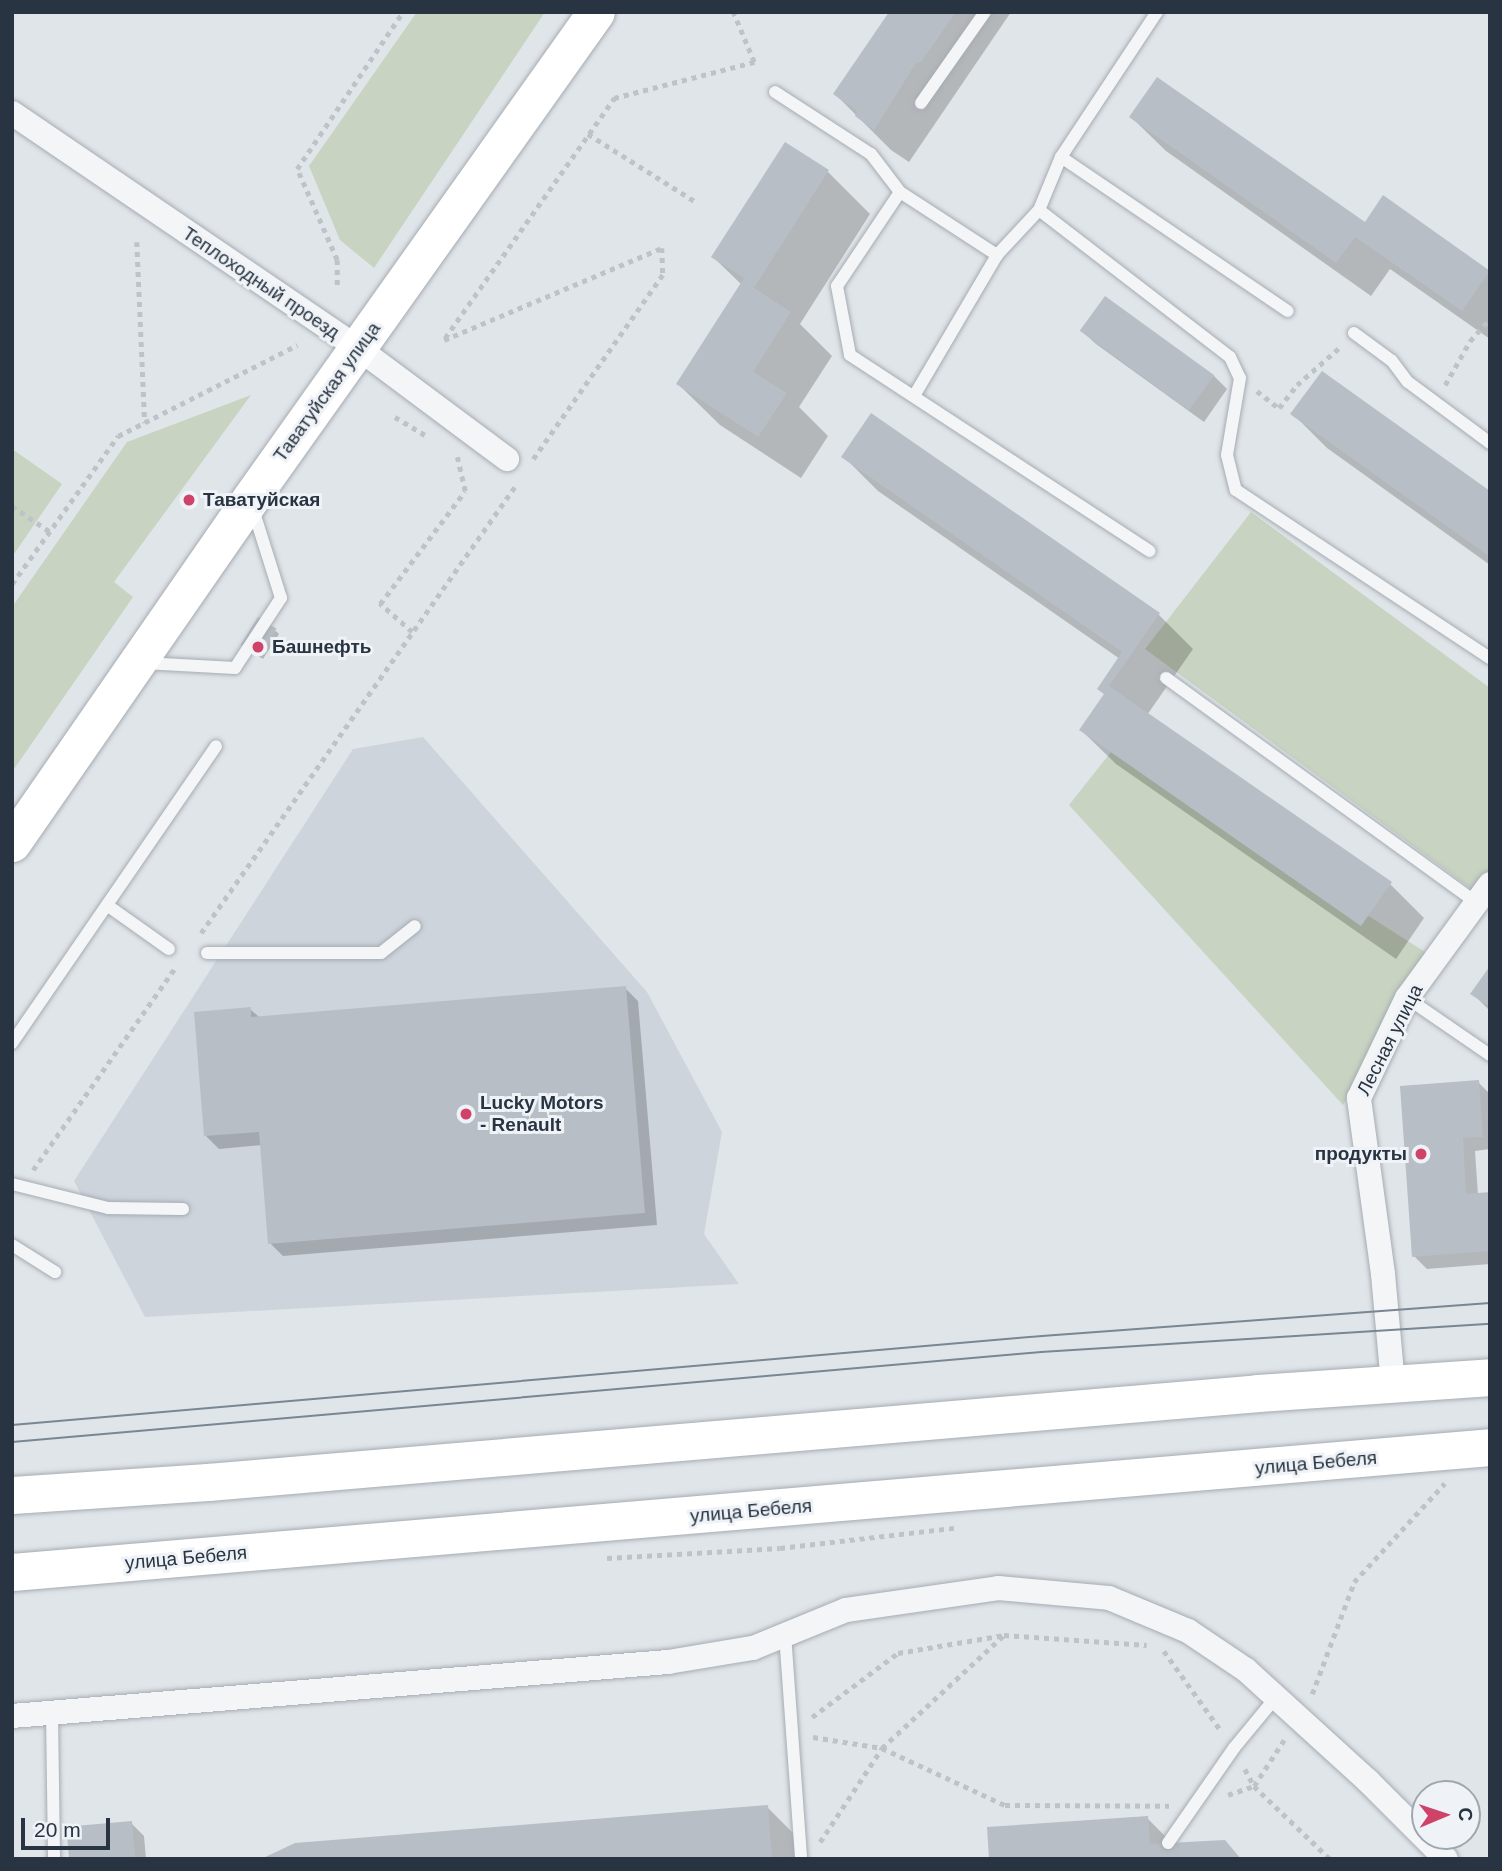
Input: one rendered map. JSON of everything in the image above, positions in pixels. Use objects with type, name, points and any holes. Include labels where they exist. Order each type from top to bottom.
[{"type":"main road","name":"Таватуйская улица","points":[[12,843],[250,499],[596,12]]},
{"type":"main road","points":[[12,1495],[208,1482],[1490,1377]]},
{"type":"main road","name":"улица Бебеля","points":[[12,1572],[1490,1447]]},
{"type":"street","name":"Теплоходный проезд","points":[[12,113],[358,348],[520,466]]},
{"type":"street","name":"Лесная улица","points":[[1393,1384],[1383,1274],[1359,1098],[1407,998],[1483,893]]},
{"type":"street","points":[[12,1716],[668,1662],[753,1648],[846,1610],[998,1588],[1110,1598],[1188,1631],[1246,1670],[1446,1859]]},
{"type":"lane","points":[[921,103],[985,12]]},
{"type":"lane","points":[[914,396],[996,254],[1039,210],[1061,157],[1157,12]]},
{"type":"lane","points":[[775,92],[871,155],[900,192],[996,254]]},
{"type":"lane","points":[[1061,157],[1288,311]]},
{"type":"lane","points":[[900,192],[837,286],[850,355],[1149,551]]},
{"type":"lane","points":[[1039,210],[1230,357],[1240,378],[1227,455],[1236,490],[1490,658]]},
{"type":"lane","points":[[1354,333],[1392,361],[1408,382],[1490,443]]},
{"type":"lane","points":[[136,662],[235,668],[281,598],[250,499]]},
{"type":"lane","points":[[1166,678],[1483,893]]},
{"type":"lane","points":[[12,1043],[216,746]]},
{"type":"lane","points":[[107,905],[169,949]]},
{"type":"lane","points":[[207,953],[381,953],[415,926]]},
{"type":"lane","points":[[1407,998],[1490,1055]]},
{"type":"lane","points":[[17,1185],[108,1208],[183,1209]]},
{"type":"lane","points":[[12,1245],[55,1272]]},
{"type":"lane","points":[[785,1634],[801,1859]]},
{"type":"lane","points":[[1168,1843],[1234,1748],[1276,1697]]},
{"type":"lane","points":[[52,1713],[54,1859]]},
{"type":"path","points":[[337,285],[337,260],[297,169],[403,12]]},
{"type":"path","points":[[194,943],[412,632],[520,466],[663,275],[662,248],[444,340],[614,98],[754,62],[733,12]]},
{"type":"path","points":[[588,134],[696,202]]},
{"type":"path","points":[[137,242],[145,423]]},
{"type":"path","points":[[1435,403],[1470,341],[1490,319]]},
{"type":"path","points":[[1240,378],[1279,408],[1297,386],[1354,333]]},
{"type":"path","points":[[12,584],[118,436],[297,345]]},
{"type":"path","points":[[396,417],[436,442]]},
{"type":"path","points":[[412,632],[380,604],[465,491],[456,454]]},
{"type":"path","points":[[12,506],[49,531]]},
{"type":"path","points":[[17,1185],[178,965]]},
{"type":"path","points":[[792,1733],[882,1748],[1005,1805],[1194,1807],[1254,1786],[1311,1698],[1354,1582],[1453,1475]]},
{"type":"path","points":[[792,1733],[898,1653],[1004,1635],[1161,1646],[1234,1748],[1254,1786],[1330,1859]]},
{"type":"path","points":[[817,1848],[882,1748],[1004,1635]]},
{"type":"shaded area","points":[[423,737],[647,992],[722,1132],[704,1234],[739,1284],[145,1317],[74,1181],[353,749]]},
{"type":"green space","points":[[417,12],[545,12],[374,268],[340,240],[309,166]]},
{"type":"green space","points":[[251,395],[114,582],[133,597],[12,772],[12,607],[127,442]]},
{"type":"green space","points":[[12,449],[62,484],[12,557]]},
{"type":"green space","points":[[1251,512],[1490,688],[1490,883],[1481,896],[1145,649]]},
{"type":"green space","points":[[1111,752],[1436,959],[1343,1105],[1069,805]]},
{"type":"building","points":[[889,12],[953,12],[954,15],[921,62],[916,63],[874,130],[855,116],[857,111],[833,94]]},
{"type":"building","points":[[1157,77],[1365,222],[1383,195],[1490,271],[1462,311],[1355,237],[1336,263],[1129,117]]},
{"type":"building","points":[[785,142],[829,170],[754,288],[791,312],[753,372],[787,393],[758,437],[676,384],[744,278],[711,257]]},
{"type":"building","points":[[1105,296],[1214,375],[1189,410],[1080,331]]},
{"type":"building","points":[[1322,371],[1490,491],[1490,557],[1290,414]]},
{"type":"building","points":[[871,413],[1160,613],[1109,686],[1392,882],[1361,926],[1079,730],[1104,694],[1097,689],[1122,652],[841,457]]},
{"type":"building","points":[[258,617],[277,629],[259,657],[241,645]]},
{"type":"building","points":[[1490,966],[1490,1007],[1470,994]]},
{"type":"building","points":[[626,986],[645,1213],[268,1244],[259,1132],[204,1136],[194,1012],[251,1007],[251,1017]]},
{"type":"building","points":[[1479,1080],[1483,1137],[1463,1138],[1466,1194],[1490,1192],[1490,1251],[1412,1257],[1400,1086]]},
{"type":"building","points":[[768,1805],[772,1858],[261,1859],[295,1843]]},
{"type":"building","points":[[1148,1816],[1150,1844],[1225,1840],[1241,1859],[989,1859],[987,1827]]},
{"type":"building","points":[[132,1821],[135,1859],[69,1859],[66,1827]]},
{"type":"tram line","points":[[12,1425],[1042,1336],[1490,1303]]},
{"type":"tram line","points":[[12,1442],[1041,1352],[1490,1324]]},
{"type":"place","name":"Таватуйская","points":[[189,500]]},
{"type":"place","name":"Башнефть","points":[[258,647]]},
{"type":"place","name":"Lucky Motors - Renault","points":[[466,1114]]},
{"type":"place","name":"продукты","points":[[1421,1154]]}]
